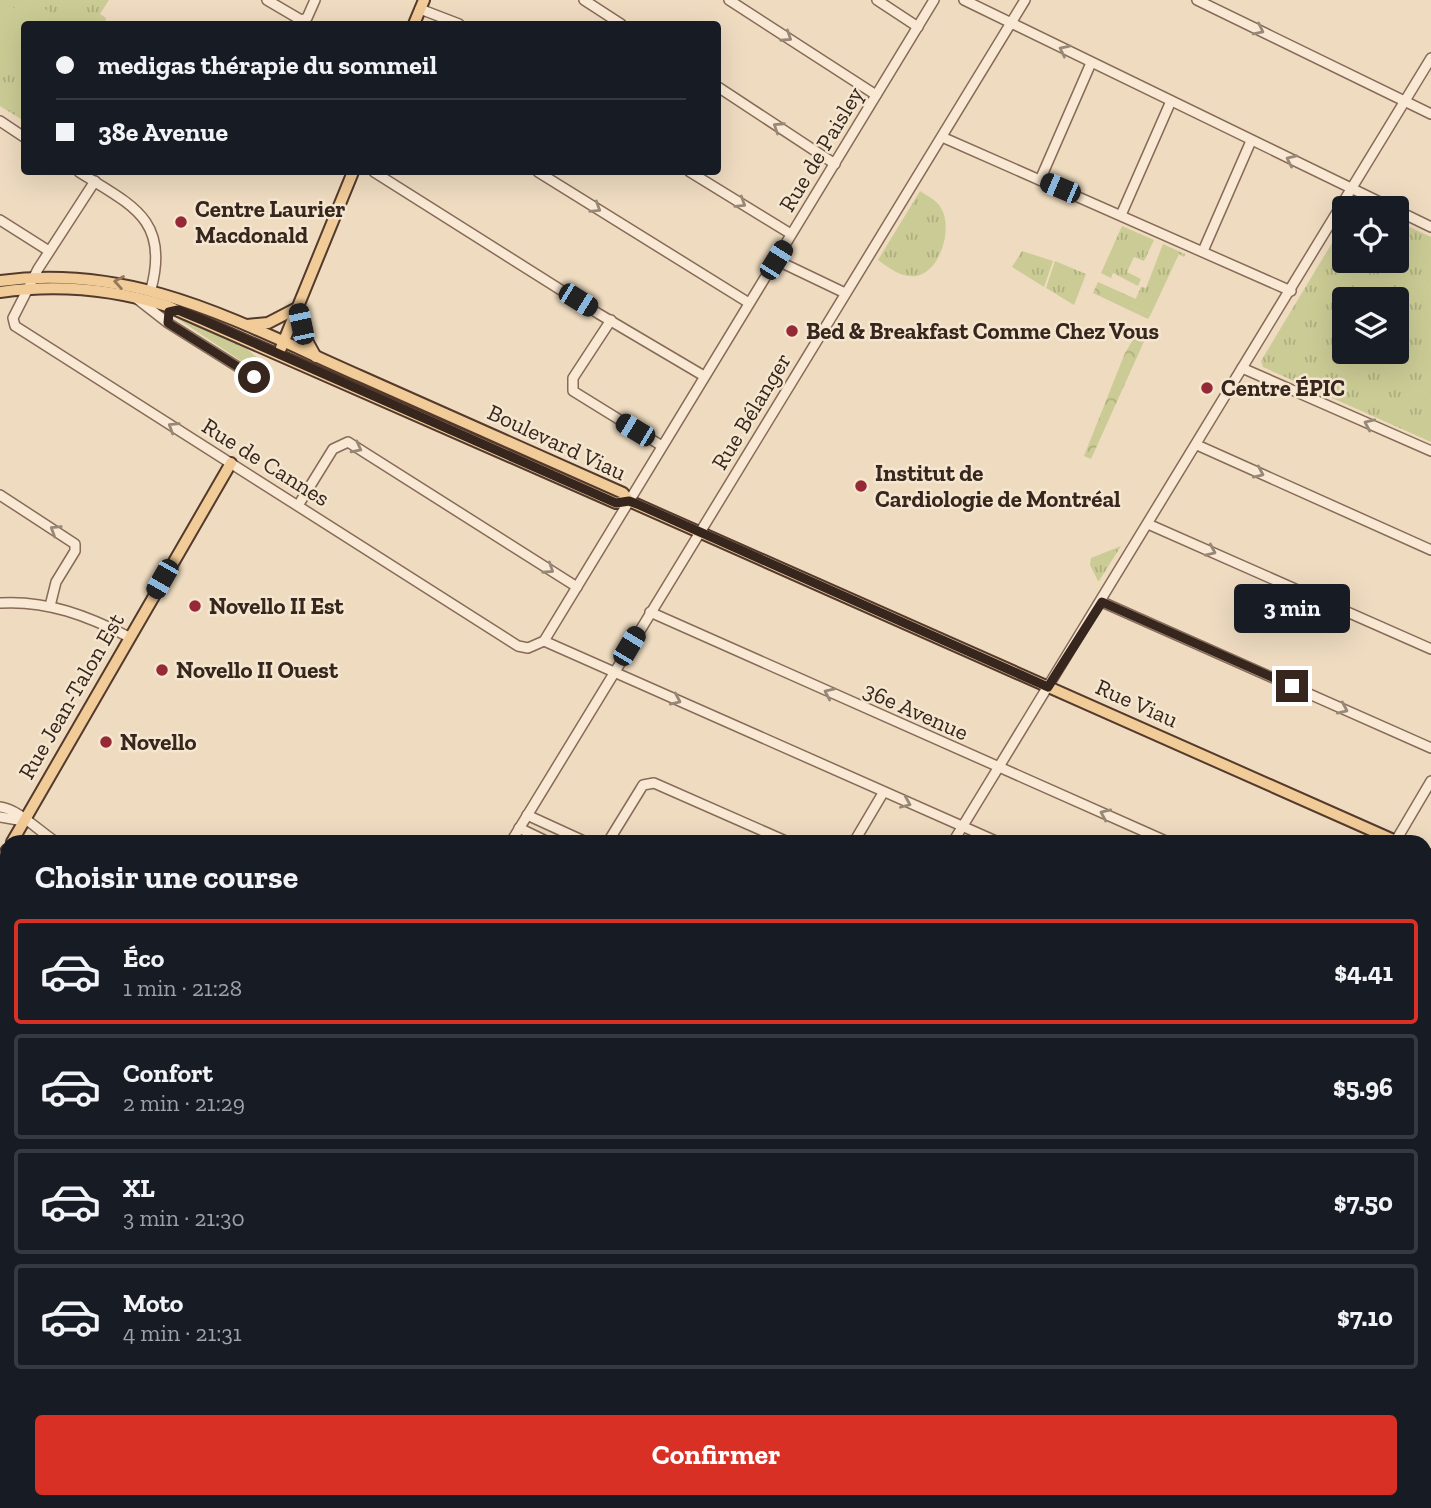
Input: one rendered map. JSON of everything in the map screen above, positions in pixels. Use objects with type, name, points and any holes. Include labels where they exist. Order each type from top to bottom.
[{"type":"main road","points":[[415,21],[422,4]]},
{"type":"main road","points":[[281,348],[352,175]]},
{"type":"main road","name":"Boulevard Viau","points":[[0,281],[34,277],[87,278],[151,289],[244,326],[281,348],[316,357],[623,493],[629,501],[616,503],[281,348],[178,310],[135,297],[87,290],[29,289],[0,292]]},
{"type":"main road","points":[[244,326],[268,323],[297,308]]},
{"type":"main road","points":[[297,308],[305,337],[316,357]]},
{"type":"main road","name":"Rue Jean-Talon Est","points":[[16,835],[230,463]]},
{"type":"main road","name":"Rue Viau","points":[[629,501],[1382,835]]},
{"type":"street","points":[[267,0],[297,19],[304,19],[315,0]]},
{"type":"street","points":[[584,0],[616,21]]},
{"type":"street","points":[[729,0],[876,95]]},
{"type":"street","points":[[877,0],[918,27]]},
{"type":"street","name":"Rue de Paisley","points":[[544,641],[934,0]]},
{"type":"street","points":[[964,0],[1367,196]]},
{"type":"street","name":"Rue Bélanger","points":[[515,835],[1026,0]]},
{"type":"street","points":[[1197,0],[1431,114]]},
{"type":"street","points":[[422,4],[453,21]]},
{"type":"street","points":[[957,835],[1102,602],[1431,58]]},
{"type":"street","points":[[1040,180],[1091,63]]},
{"type":"street","points":[[721,89],[835,164]]},
{"type":"street","points":[[1121,215],[1171,101]]},
{"type":"street","points":[[0,121],[21,135]]},
{"type":"street","points":[[942,137],[1291,291]]},
{"type":"street","points":[[1203,251],[1251,141]]},
{"type":"street","points":[[84,175],[134,207],[153,236],[158,261],[151,289]]},
{"type":"street","points":[[379,175],[704,376]]},
{"type":"street","points":[[543,175],[749,303]]},
{"type":"street","points":[[695,175],[791,234]]},
{"type":"street","name":"Rue de Cannes","points":[[95,181],[34,277],[13,318],[16,327],[299,504],[518,646],[532,648],[544,641]]},
{"type":"street","points":[[1409,216],[1431,227]]},
{"type":"street","points":[[0,220],[49,251]]},
{"type":"street","points":[[776,260],[845,293]]},
{"type":"street","name":"Boulevard Viau","points":[[135,297],[168,323],[254,377]]},
{"type":"street","points":[[168,323],[169,312],[178,310]]},
{"type":"street","points":[[611,320],[573,378],[573,391],[662,446]]},
{"type":"street","points":[[1242,368],[1431,451]]},
{"type":"street","points":[[299,504],[333,449],[348,442],[577,587]]},
{"type":"street","points":[[1197,445],[1431,550]]},
{"type":"street","points":[[0,495],[75,544],[75,551],[56,582],[50,606]]},
{"type":"street","points":[[1148,524],[1431,649]]},
{"type":"street","points":[[1102,602],[1431,748]]},
{"type":"street","points":[[0,603],[50,606],[85,616],[129,637]]},
{"type":"street","name":"36e Avenue","points":[[650,612],[1152,835]]},
{"type":"street","points":[[544,641],[982,835]]},
{"type":"street","points":[[1400,835],[1431,781]]},
{"type":"street","points":[[612,835],[643,785],[654,783],[772,835]]},
{"type":"street","points":[[858,835],[883,793]]},
{"type":"street","points":[[0,807],[17,812],[24,821],[45,835]]},
{"type":"street","points":[[527,815],[571,835]]},
{"type":"street","points":[[0,817],[24,821]]},
{"type":"street","points":[[519,828],[534,835]]},
{"type":"green space","points":[[0,0],[109,0],[100,14],[106,18],[106,21],[21,21],[21,119],[0,106]]},
{"type":"green space","points":[[0,0],[37,21],[21,21],[21,50],[1,81]]},
{"type":"green space","points":[[15,0],[31,0],[64,21],[45,21]]},
{"type":"green space","points":[[0,87],[21,88],[21,97],[0,96]]},
{"type":"green space","points":[[920,191],[941,208],[946,226],[945,237],[938,258],[925,273],[905,275],[878,260]]},
{"type":"green space","points":[[1122,226],[1154,240],[1144,261],[1134,257],[1127,272],[1141,279],[1138,286],[1113,273],[1111,278],[1101,273]]},
{"type":"green space","points":[[1409,227],[1431,237],[1431,442],[1263,367],[1261,361],[1332,243],[1332,273],[1409,273]]},
{"type":"green space","points":[[1163,244],[1185,254],[1184,257],[1179,254],[1151,314],[1132,307],[1141,287],[1146,288]]},
{"type":"green space","points":[[1022,251],[1053,261],[1044,287],[1012,267]]},
{"type":"green space","points":[[1055,261],[1086,274],[1074,305],[1046,288]]},
{"type":"green space","points":[[1098,282],[1136,299],[1132,307],[1151,314],[1148,319],[1093,293]]},
{"type":"green space","points":[[175,317],[245,347],[261,361],[260,368],[250,367]]},
{"type":"green space","points":[[1136,335],[1146,337],[1091,459],[1084,456],[1125,353]]},
{"type":"green space","points":[[1121,546],[1098,581],[1090,565],[1091,558]]},
{"type":"place","name":"Centre Laurier Macdonald","points":[[181,222]]},
{"type":"place","name":"Bed & Breakfast Comme Chez Vous","points":[[792,331]]},
{"type":"place","name":"Centre ÉPIC","points":[[1207,388]]},
{"type":"place","name":"Institut de Cardiologie de Montréal","points":[[861,486]]},
{"type":"place","name":"Novello II Est","points":[[195,606]]},
{"type":"place","name":"Novello II Ouest","points":[[162,670]]},
{"type":"place","name":"Novello","points":[[106,742]]},
{"type":"route","points":[[254,377],[168,323],[167,314],[178,310],[616,503],[629,501],[637,504],[1048,687],[1102,602],[1292,686]]}]
